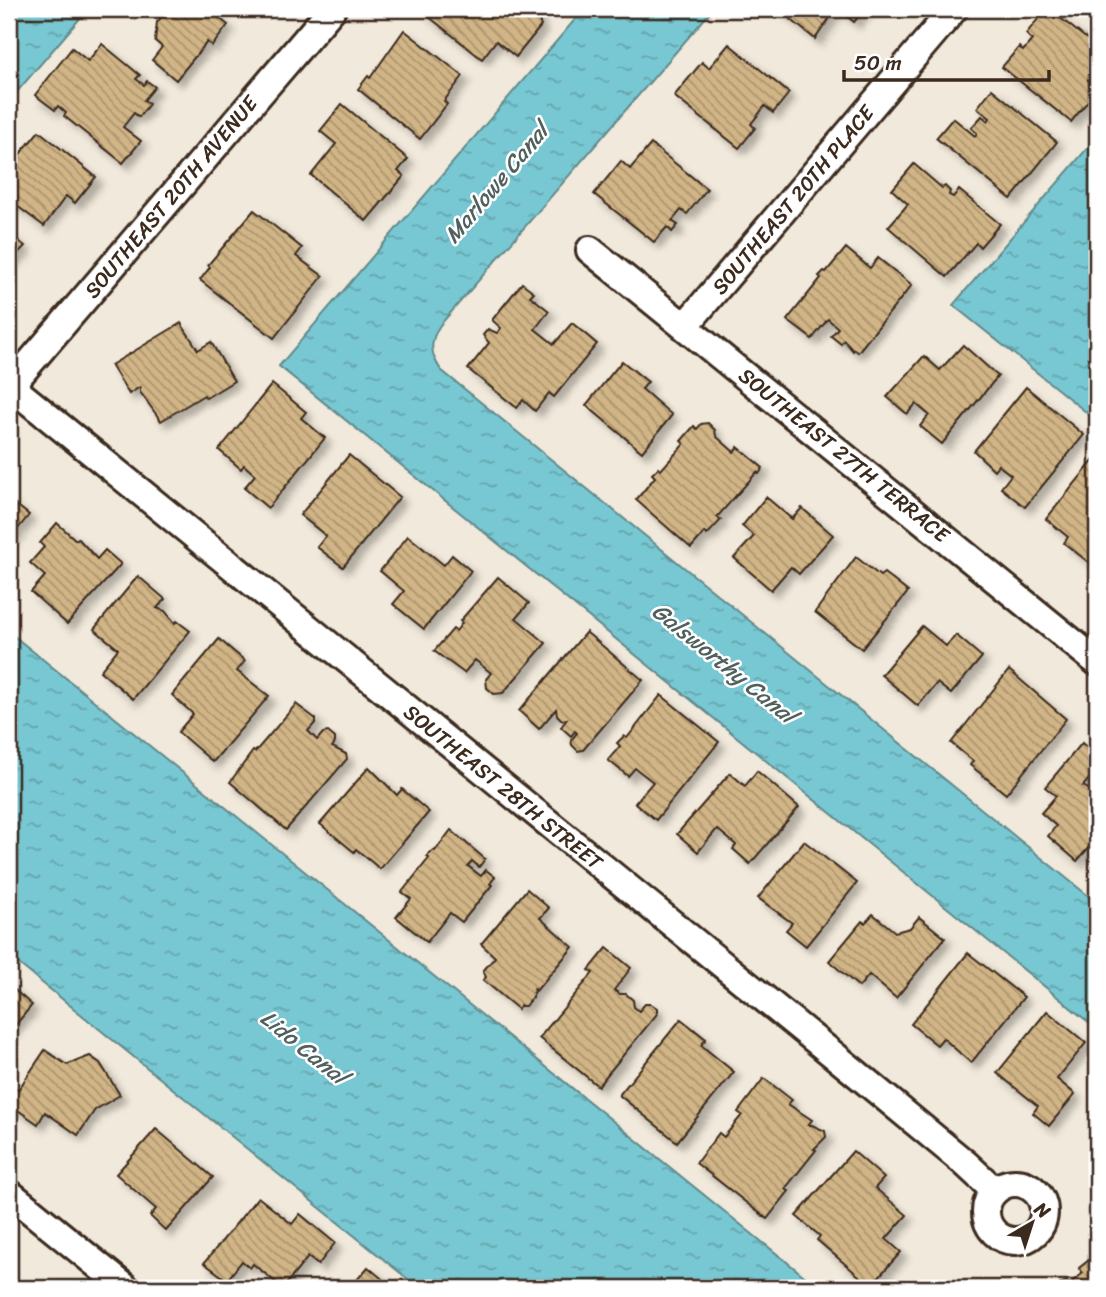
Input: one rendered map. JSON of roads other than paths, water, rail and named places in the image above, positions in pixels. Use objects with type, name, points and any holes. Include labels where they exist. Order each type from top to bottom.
[{"type":"street","name":"SOUTHEAST 20TH AVENUE","points":[[9,386],[332,9]]},
{"type":"street","name":"SOUTHEAST 20TH PLACE","points":[[685,326],[954,9]]},
{"type":"street","name":"SOUTHEAST 27TH TERRACE","points":[[590,250],[1097,662]]},
{"type":"street","name":"SOUTHEAST 28TH STREET","points":[[9,386],[862,1077],[995,1191]]},
{"type":"street","points":[[9,1193],[126,1288]]},
{"type":"water","points":[[9,9],[88,9],[9,101]]},
{"type":"water","points":[[584,9],[713,9],[440,325],[433,342],[437,364],[441,370],[1097,903],[1097,1029],[279,366]]},
{"type":"water","points":[[1097,137],[1097,421],[953,305]]},
{"type":"water","name":"Lido Canal","points":[[9,632],[819,1288],[419,1288],[9,956]]},
{"type":"water label","name":"Marlowe Canal","points":[[496,183]]},
{"type":"water label","name":"Galsworthy Canal","points":[[724,663]]}]
